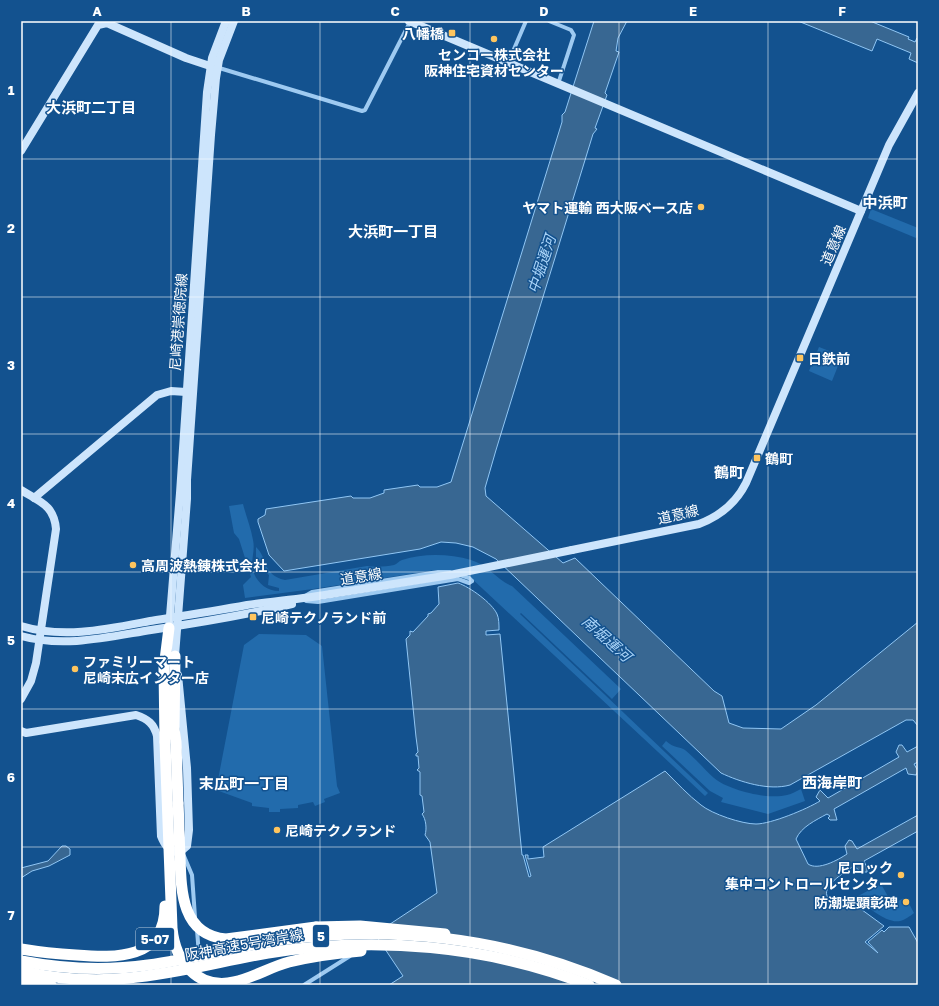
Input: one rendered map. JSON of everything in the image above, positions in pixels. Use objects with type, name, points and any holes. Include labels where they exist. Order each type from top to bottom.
[{"type":"highway","name":"5-07","points":[[173,622],[164,668],[182,895],[189,916],[203,931],[217,938],[231,939],[316,927],[360,926],[448,934],[479,940],[498,946]]},
{"type":"highway","name":"5-07","points":[[21,949],[87,956],[121,957],[136,953],[153,942],[160,932],[165,915],[164,867],[171,742],[174,729],[175,656]]},
{"type":"highway","name":"5-07","points":[[139,985],[150,981],[163,971],[175,952],[179,936],[171,742]]},
{"type":"highway","name":"5-07","points":[[167,801],[171,913],[174,945],[184,964],[204,979],[219,983],[235,982],[288,962],[329,954],[377,950],[452,950]]},
{"type":"highway","name":"阪神高速5号湾岸線","points":[[21,961],[69,968],[127,967],[167,962],[280,940],[355,934],[429,936],[498,946],[557,962],[616,985]]},
{"type":"highway","name":"阪神高速5号湾岸線","points":[[21,971],[67,978],[128,978],[170,973],[268,953],[315,947],[379,944],[452,950],[528,964],[588,985]]},
{"type":"highway","points":[[21,980],[51,985]]},
{"type":"street","name":"尼崎港崇徳院線","points":[[173,622],[186,392],[205,117],[218,40],[226,21]]},
{"type":"street","name":"尼崎港崇徳院線","points":[[173,622],[187,500],[211,135],[214,67],[234,21]]},
{"type":"street","points":[[21,151],[101,22],[107,23],[186,58],[362,111],[365,110],[409,21],[861,211]]},
{"type":"street","points":[[508,63],[526,21]]},
{"type":"street","points":[[549,21],[571,30],[574,35],[558,84]]},
{"type":"street","name":"道意線","points":[[173,622],[252,613],[292,604],[298,600],[450,575],[699,524],[716,516],[740,495],[746,483],[889,145],[918,93]]},
{"type":"street","points":[[34,498],[157,395],[171,391],[186,392]]},
{"type":"street","points":[[21,490],[49,508],[53,513],[56,529],[40,640],[33,674],[21,699]]},
{"type":"street","points":[[438,572],[451,572],[469,578],[472,581],[469,583],[458,579],[318,602],[298,600],[312,592],[438,572]]},
{"type":"street","points":[[21,626],[41,631],[64,633],[86,632],[173,622]]},
{"type":"street","points":[[21,636],[60,642],[81,641],[173,622]]},
{"type":"street","points":[[21,731],[26,733],[136,715],[148,720],[155,729],[157,736],[161,836],[163,842],[171,850],[177,853],[182,851],[189,841],[187,768],[181,688],[175,656],[173,622]]},
{"type":"street","points":[[182,851],[192,875],[202,985]]},
{"type":"street","points":[[304,985],[372,942]]},
{"type":"shaded area","points":[[871,209],[918,228],[918,236],[916,238],[868,218]]},
{"type":"shaded area","points":[[819,347],[842,356],[832,381],[809,371]]},
{"type":"shaded area","points":[[243,504],[254,543],[253,571],[261,584],[269,589],[279,591],[279,588],[268,585],[269,575],[264,571],[257,571],[256,547],[260,551],[272,574],[285,580],[367,566],[391,566],[402,560],[428,555],[463,558],[482,565],[512,586],[621,689],[612,699],[521,613],[520,614],[708,793],[705,796],[469,576],[458,571],[436,570],[245,598],[243,585],[251,577],[239,539],[234,533],[229,506]]},
{"type":"shaded area","points":[[259,634],[306,635],[322,646],[337,786],[340,793],[324,799],[325,802],[315,806],[313,802],[298,805],[298,808],[280,809],[280,812],[269,812],[269,808],[252,806],[252,803],[216,790],[244,645]]},
{"type":"shaded area","points":[[666,741],[685,750],[714,778],[738,790],[759,795],[779,796],[787,795],[801,789],[805,801],[768,814],[721,802],[723,798],[710,791],[662,746]]},
{"type":"shaded area","points":[[881,884],[890,900],[896,902],[906,898],[914,913],[906,919],[900,921],[889,920],[871,909],[858,896]]},
{"type":"water","points":[[594,21],[627,21],[618,38],[616,51],[619,52],[605,93],[607,95],[595,128],[597,129],[593,134],[496,450],[485,488],[486,496],[563,563],[575,558],[714,691],[722,696],[729,723],[743,728],[781,729],[816,705],[918,622],[918,726],[913,720],[906,720],[790,785],[773,787],[755,785],[737,780],[721,773],[496,559],[473,547],[456,543],[441,542],[420,549],[284,571],[269,555],[258,522],[258,519],[265,515],[266,509],[351,496],[353,498],[370,498],[384,493],[384,490],[418,485],[420,487],[437,487],[451,482],[562,122],[562,115],[565,112]]},
{"type":"water","points":[[798,21],[870,21],[909,37],[908,39],[915,42],[917,38],[918,63],[909,59],[911,53],[877,39],[872,51]]},
{"type":"water","points":[[458,583],[486,600],[498,617],[499,630],[486,631],[486,635],[500,634],[522,855],[529,877],[531,876],[525,855],[528,855],[528,859],[544,857],[543,847],[665,771],[692,797],[706,808],[735,820],[756,824],[779,819],[798,812],[820,801],[816,797],[820,790],[828,798],[899,757],[896,752],[899,745],[902,745],[907,752],[918,746],[918,762],[914,764],[918,771],[916,775],[908,774],[906,768],[834,809],[837,820],[830,820],[828,818],[830,816],[827,814],[805,827],[796,839],[808,864],[817,866],[833,862],[847,854],[845,846],[849,840],[852,841],[857,849],[918,815],[918,831],[864,861],[867,872],[861,872],[854,866],[838,877],[829,887],[827,897],[832,901],[851,897],[854,904],[884,926],[865,942],[878,953],[868,942],[882,930],[884,932],[889,927],[909,927],[918,943],[918,985],[389,985],[403,976],[375,934],[437,893],[430,842],[425,835],[426,824],[422,814],[424,812],[422,796],[420,795],[420,772],[417,770],[419,768],[418,756],[416,756],[416,754],[418,752],[406,639],[410,635],[410,631],[413,632],[428,616],[428,614],[431,613],[439,604],[438,587]]},
{"type":"water","points":[[62,846],[66,846],[70,849],[70,855],[49,866],[32,871],[21,878],[21,868],[48,861]]},
{"type":"place","name":"八幡橋","points":[[452,33]]},
{"type":"place","name":"センコー株式会社 阪神住宅資材センター","points":[[494,39]]},
{"type":"place","name":"ヤマト運輸 西大阪ベース店","points":[[701,207]]},
{"type":"place","name":"日鉄前","points":[[800,358]]},
{"type":"place","name":"鶴町","points":[[757,458]]},
{"type":"place","name":"高周波熱錬株式会社","points":[[133,565]]},
{"type":"place","name":"尼崎テクノランド前","points":[[253,617]]},
{"type":"place","name":"ファミリーマート 尼崎末広インター店","points":[[75,669]]},
{"type":"place","name":"尼崎テクノランド","points":[[277,830]]},
{"type":"place","name":"尼ロック 集中コントロールセンター","points":[[901,875]]},
{"type":"place","name":"防潮堤顕彰碑","points":[[906,902]]},
{"type":"district","name":"大浜町二丁目","points":[[91,107]]},
{"type":"district","name":"中浜町","points":[[885,202]]},
{"type":"district","name":"大浜町一丁目","points":[[393,231]]},
{"type":"district","name":"鶴町","points":[[729,472]]},
{"type":"district","name":"西海岸町","points":[[832,782]]},
{"type":"district","name":"末広町一丁目","points":[[244,783]]},
{"type":"water label","name":"中堀運河","points":[[541,264]]},
{"type":"water label","name":"南堀運河","points":[[607,638]]}]
